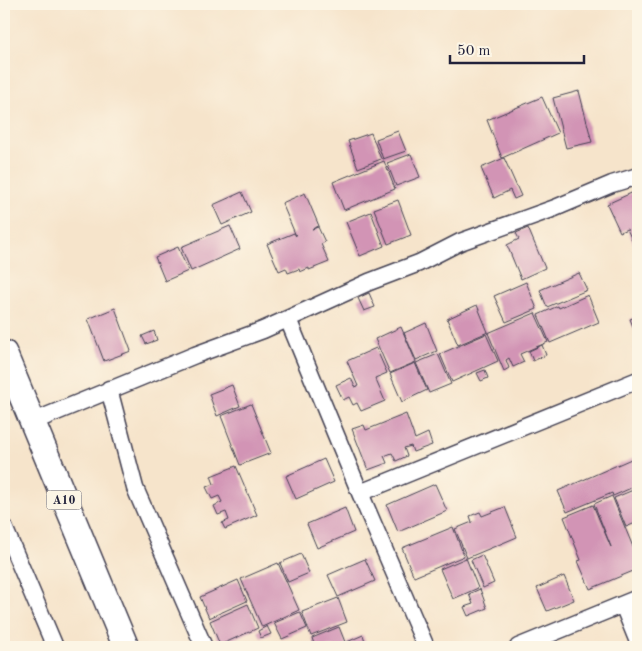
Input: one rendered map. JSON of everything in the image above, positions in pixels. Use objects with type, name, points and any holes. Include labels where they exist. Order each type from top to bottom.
[{"type":"main road","name":"A10","points":[[4,353],[126,647]]},
{"type":"street","points":[[32,422],[109,389],[288,319],[369,282],[419,263],[460,242],[555,208],[612,184],[638,176]]},
{"type":"street","points":[[288,319],[426,647]]},
{"type":"street","points":[[360,493],[638,380]]},
{"type":"street","points":[[109,389],[135,488],[204,647]]},
{"type":"street","points":[[4,527],[55,647]]},
{"type":"street","points":[[518,647],[638,598]]},
{"type":"street","points":[[623,605],[638,642]]},
{"type":"building","points":[[579,91],[592,142],[566,148],[553,98]]},
{"type":"building","points":[[542,97],[558,133],[502,158],[487,120]]},
{"type":"building","points":[[398,131],[406,151],[383,159],[376,139]]},
{"type":"building","points":[[371,133],[381,159],[358,168],[348,141]]},
{"type":"building","points":[[411,154],[420,177],[396,186],[387,163]]},
{"type":"building","points":[[504,158],[521,196],[514,199],[510,190],[494,198],[481,168]]},
{"type":"building","points":[[384,161],[395,189],[344,210],[333,182]]},
{"type":"building","points":[[638,190],[638,248],[636,249],[627,229],[620,232],[607,204]]},
{"type":"building","points":[[242,192],[251,212],[222,225],[213,205]]},
{"type":"building","points":[[305,193],[319,226],[312,229],[318,227],[325,242],[321,244],[329,262],[300,272],[299,269],[288,273],[286,268],[279,271],[267,244],[294,233],[296,236],[282,203]]},
{"type":"building","points":[[398,200],[411,235],[388,244],[374,209]]},
{"type":"building","points":[[371,212],[384,246],[360,256],[346,222]]},
{"type":"building","points":[[230,226],[240,249],[191,271],[181,247]]},
{"type":"building","points":[[528,228],[545,268],[521,279],[507,245],[519,239],[516,233]]},
{"type":"building","points":[[178,247],[188,271],[165,281],[155,257]]},
{"type":"building","points":[[579,273],[587,290],[547,307],[540,290]]},
{"type":"building","points":[[526,282],[537,309],[506,322],[494,296]]},
{"type":"building","points":[[369,293],[375,307],[364,311],[358,298]]},
{"type":"building","points":[[588,295],[599,322],[550,343],[538,315]]},
{"type":"building","points":[[477,305],[488,332],[458,345],[447,319]]},
{"type":"building","points":[[115,308],[131,351],[104,361],[88,319]]},
{"type":"building","points":[[535,313],[548,342],[520,354],[524,362],[513,367],[509,358],[506,360],[509,368],[504,371],[488,333]]},
{"type":"building","points":[[638,316],[638,339],[630,319]]},
{"type":"building","points":[[426,323],[437,351],[416,360],[404,333]]},
{"type":"building","points":[[401,327],[416,362],[390,373],[375,339]]},
{"type":"building","points":[[154,331],[157,340],[146,344],[142,336]]},
{"type":"building","points":[[486,334],[498,361],[452,382],[440,354]]},
{"type":"building","points":[[542,345],[546,355],[533,361],[529,351]]},
{"type":"building","points":[[376,348],[387,373],[375,378],[385,401],[361,411],[357,403],[353,405],[349,397],[343,400],[336,385],[351,378],[355,387],[358,386],[347,361]]},
{"type":"building","points":[[438,354],[451,384],[429,393],[416,363]]},
{"type":"building","points":[[415,363],[427,390],[402,402],[390,374]]},
{"type":"building","points":[[485,370],[488,378],[481,381],[477,373]]},
{"type":"building","points":[[232,385],[240,406],[217,416],[209,394]]},
{"type":"building","points":[[251,404],[271,453],[240,465],[221,416]]},
{"type":"building","points":[[406,414],[415,439],[428,433],[432,445],[413,452],[411,446],[404,448],[407,456],[396,461],[392,453],[384,456],[387,463],[368,470],[352,429],[364,425],[366,430]]},
{"type":"building","points":[[638,456],[638,485],[613,496],[612,493],[567,512],[558,491]]},
{"type":"building","points":[[324,459],[334,482],[296,499],[286,476]]},
{"type":"building","points":[[236,466],[257,515],[225,529],[222,523],[229,520],[226,512],[218,515],[214,506],[222,502],[219,496],[212,499],[206,487],[214,484],[211,476]]},
{"type":"building","points":[[435,484],[447,511],[398,532],[387,505]]},
{"type":"building","points":[[638,488],[638,522],[626,527],[614,498]]},
{"type":"building","points":[[612,496],[638,559],[638,569],[590,589],[578,561],[581,560],[564,517],[593,505],[611,547],[594,504]]},
{"type":"building","points":[[505,507],[517,537],[467,558],[455,529],[472,522],[470,516],[480,512],[482,516]]},
{"type":"building","points":[[345,508],[354,532],[317,548],[307,524]]},
{"type":"building","points":[[453,527],[464,556],[414,577],[402,548]]},
{"type":"building","points":[[301,554],[309,573],[288,582],[280,563]]},
{"type":"building","points":[[482,555],[494,583],[483,588],[471,560]]},
{"type":"building","points":[[466,558],[478,588],[453,599],[440,569]]},
{"type":"building","points":[[365,559],[375,581],[338,597],[328,575]]},
{"type":"building","points":[[278,563],[299,610],[262,627],[241,579]]},
{"type":"building","points":[[564,576],[574,600],[547,611],[537,588]]},
{"type":"building","points":[[238,580],[247,601],[209,618],[200,597]]},
{"type":"building","points":[[480,589],[487,608],[468,616],[464,607],[473,604],[469,594]]},
{"type":"building","points":[[338,598],[347,622],[311,636],[302,612]]},
{"type":"building","points":[[248,604],[258,628],[220,645],[210,621]]},
{"type":"building","points":[[300,612],[307,628],[282,639],[274,623]]},
{"type":"building","points":[[267,626],[271,634],[261,638],[258,631]]},
{"type":"building","points":[[339,627],[347,647],[315,647],[312,638]]},
{"type":"building","points":[[363,635],[366,644],[363,647],[349,647],[347,642]]}]
